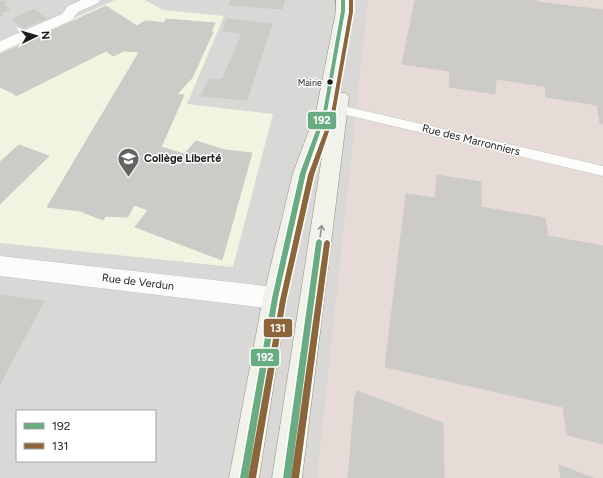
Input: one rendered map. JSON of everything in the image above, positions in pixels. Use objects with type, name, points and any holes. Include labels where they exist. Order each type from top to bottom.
[{"type":"main road","points":[[244,478],[275,298],[302,173],[325,112],[343,11],[343,0]]},
{"type":"main road","points":[[287,478],[354,0]]},
{"type":"street","points":[[0,47],[67,17],[73,9],[93,0]]},
{"type":"street","name":"Rue de Verdun","points":[[0,266],[275,298]]},
{"type":"lane","name":"Rue des Marronniers","points":[[339,109],[603,171]]},
{"type":"shaded area","points":[[0,0],[603,0],[603,478],[0,478]]},
{"type":"shaded area","name":"Collège Liberté","points":[[115,0],[145,0],[163,10],[224,16],[187,104],[273,114],[233,267],[0,243],[0,51]]},
{"type":"shaded area","points":[[368,0],[603,0],[603,478],[317,478]]},
{"type":"building","points":[[0,0],[7,2],[2,4],[10,9],[0,14]]},
{"type":"building","points":[[231,0],[285,0],[282,9],[228,5]]},
{"type":"building","points":[[415,0],[536,0],[538,2],[542,86],[496,79],[495,94],[449,87],[450,71],[402,64]]},
{"type":"building","points":[[538,2],[603,10],[603,124],[600,123],[597,105],[546,97],[545,86],[542,86]]},
{"type":"building","points":[[106,6],[137,26],[145,21],[157,22],[139,52],[124,51],[113,56],[106,51],[16,96],[0,87],[0,54]]},
{"type":"building","points":[[34,9],[46,19],[23,28],[12,19]]},
{"type":"building","points":[[166,19],[215,23],[211,32],[213,32],[192,78],[177,94],[184,95],[161,147],[184,154],[196,141],[225,150],[252,153],[222,260],[135,227],[148,210],[134,205],[128,217],[106,216],[103,220],[80,211],[47,207],[157,22],[164,23]]},
{"type":"building","points":[[227,19],[272,24],[247,100],[201,96],[209,79],[222,80],[242,33],[223,31]]},
{"type":"building","points":[[19,145],[49,156],[0,204],[0,162]]},
{"type":"building","points":[[437,175],[481,182],[481,207],[545,218],[548,236],[603,246],[603,444],[567,435],[563,407],[385,367],[406,194],[435,198]]},
{"type":"building","points":[[0,295],[44,301],[0,384]]},
{"type":"building","points":[[357,391],[443,423],[444,478],[348,478],[355,396]]},
{"type":"building","points":[[559,465],[593,478],[561,478]]},
{"type":"transit line","name":"192","points":[[244,478],[275,298],[303,173],[325,112],[343,11],[343,0]]},
{"type":"transit line","name":"131","points":[[252,478],[283,300],[311,175],[333,114],[351,12],[351,0]]},
{"type":"transit line","name":"192","points":[[287,478],[319,242]]},
{"type":"transit line","name":"131","points":[[295,478],[327,243]]},
{"type":"place","name":"Mairie","points":[[330,82]]},
{"type":"place","name":"Collège Liberté","points":[[128,178]]}]
